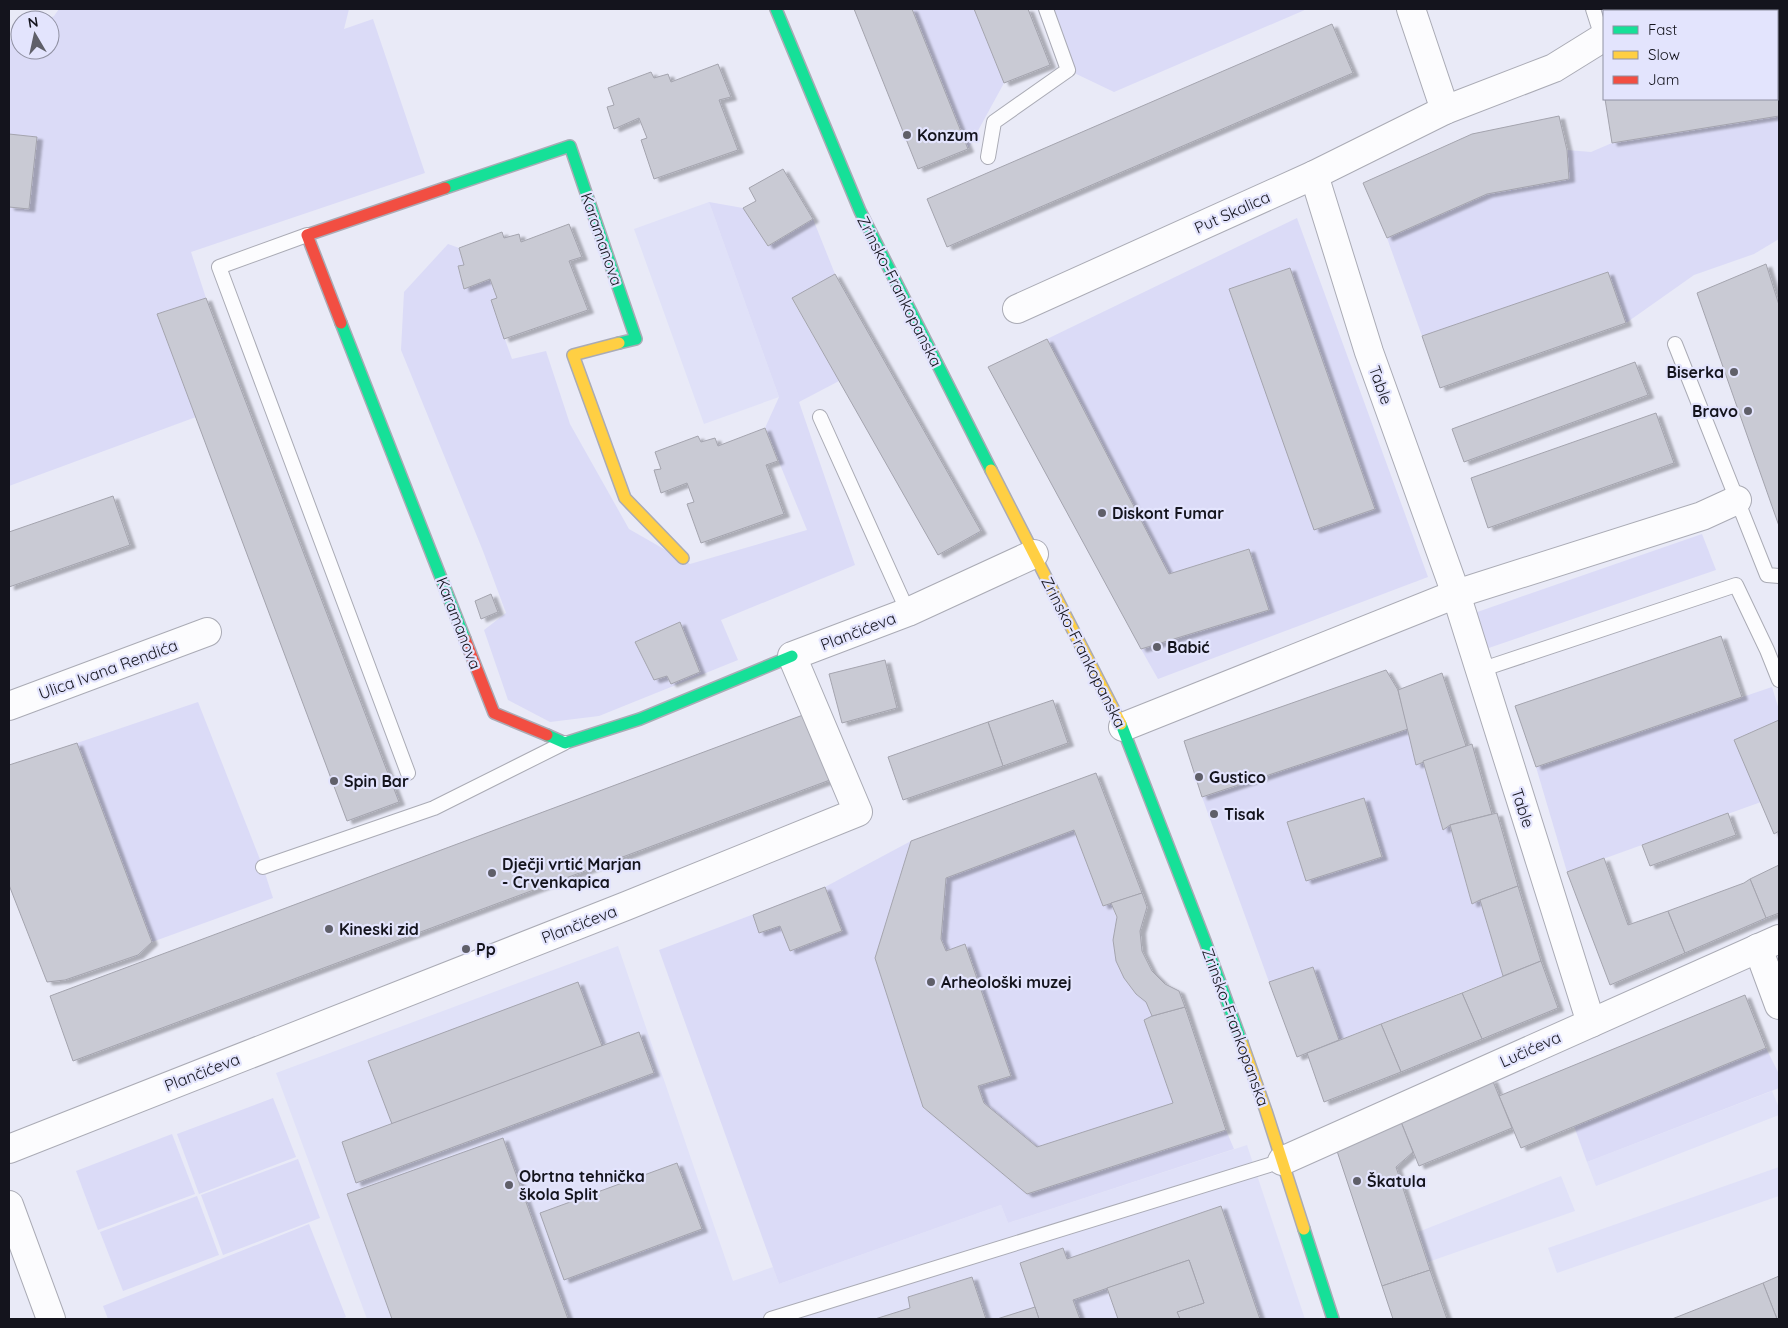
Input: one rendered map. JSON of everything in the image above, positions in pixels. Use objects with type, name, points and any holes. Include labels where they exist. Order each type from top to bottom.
[{"type":"street","name":"Zrinsko-Frankopanska","points":[[776,9],[860,211],[1123,727],[1205,940],[1266,1111],[1333,1319]]},
{"type":"street","points":[[1411,9],[1445,110]]},
{"type":"street","name":"Put Skalica","points":[[1017,309],[1314,175],[1445,110],[1554,68],[1603,37]]},
{"type":"street","name":"Karamanova","points":[[565,743],[494,713],[308,235],[570,146],[636,339],[573,355],[625,498],[684,558]]},
{"type":"street","name":"Table","points":[[1314,175],[1369,352],[1456,594],[1590,1022]]},
{"type":"street","points":[[1123,727],[1456,594],[1702,516],[1736,500]]},
{"type":"street","name":"Plančićeva","points":[[9,1148],[626,906],[858,812],[792,656],[908,612],[1034,554]]},
{"type":"street","name":"Ulica Ivana Rendića","points":[[9,706],[207,632]]},
{"type":"street","points":[[565,743],[640,719],[792,656]]},
{"type":"street","points":[[1769,943],[1779,1005]]},
{"type":"street","name":"Lučićeva","points":[[1282,1161],[1769,943]]},
{"type":"street","points":[[9,1205],[51,1319]]},
{"type":"lane","points":[[988,157],[994,122],[1068,70],[1046,9]]},
{"type":"lane","points":[[1593,9],[1603,37]]},
{"type":"lane","name":"Karamanova","points":[[308,235],[219,267],[408,773]]},
{"type":"lane","points":[[1675,344],[1767,575],[1779,576]]},
{"type":"lane","points":[[820,417],[908,612]]},
{"type":"lane","points":[[1480,670],[1736,585],[1779,680]]},
{"type":"lane","points":[[263,867],[434,808],[565,743]]},
{"type":"lane","points":[[771,1319],[1282,1161]]},
{"type":"shaded area","points":[[349,9],[344,29],[373,19],[425,173],[191,252],[206,298],[157,314],[196,417],[9,486],[9,40],[10,60],[60,60],[60,10],[58,10]]},
{"type":"shaded area","points":[[912,9],[974,9],[1004,83],[968,149]]},
{"type":"shaded area","points":[[1046,9],[1307,9],[1114,92],[1068,70]]},
{"type":"shaded area","points":[[1779,9],[1779,239],[1754,254],[1694,275],[1626,323],[1608,272],[1422,336],[1387,238],[1487,194],[1569,179],[1567,150],[1591,152],[1612,143],[1605,100],[1778,100],[1778,10],[1722,10]]},
{"type":"shaded area","points":[[709,202],[779,397],[704,424],[634,229]]},
{"type":"shaded area","points":[[709,202],[743,208],[768,246],[813,219],[835,274],[792,299],[839,381],[799,402],[855,565],[721,620],[738,660],[599,716],[550,722],[508,700],[484,630],[506,613],[483,551],[401,350],[404,292],[448,244],[459,248],[464,265],[458,267],[464,289],[490,279],[497,298],[491,300],[512,359],[546,351],[570,424],[629,529],[690,564],[807,530],[765,428],[779,397]]},
{"type":"shaded area","points":[[1297,218],[1428,577],[1158,679],[1141,649],[1269,609],[1249,549],[1169,574],[1047,339]]},
{"type":"shaded area","points":[[1702,534],[1716,570],[1474,653],[1463,617]]},
{"type":"shaded area","points":[[1772,687],[1779,710],[1779,720],[1734,740],[1761,802],[1567,872],[1536,767]]},
{"type":"shaded area","points":[[198,702],[263,867],[273,898],[152,942],[77,743]]},
{"type":"shaded area","points":[[1408,729],[1423,761],[1443,829],[1450,825],[1472,904],[1480,900],[1503,976],[1339,1040],[1313,968],[1269,982],[1202,797]]},
{"type":"shaded area","points":[[1074,830],[1103,906],[1111,903],[1152,1016],[1173,1103],[1037,1147],[984,1103],[978,1086],[1011,1076],[966,945],[946,951],[941,939],[946,878]]},
{"type":"shaded area","points":[[911,841],[875,958],[923,1107],[1027,1194],[1226,1130],[1234,1149],[1008,1223],[1001,1205],[779,1284],[659,950],[825,887]]},
{"type":"shaded area","name":"Obrtna tehnička škola Split","points":[[618,946],[733,1281],[773,1267],[779,1284],[1001,1205],[1008,1223],[1247,1145],[1305,1319],[367,1319],[276,1073]]},
{"type":"shaded area","points":[[1766,1048],[1779,1074],[1779,1088],[1587,1162],[1574,1126]]},
{"type":"shaded area","points":[[1772,1091],[1779,1108],[1779,1115],[1596,1186],[1587,1162]]},
{"type":"shaded area","points":[[273,1098],[296,1157],[199,1194],[177,1134]]},
{"type":"shaded area","points":[[172,1134],[195,1194],[98,1230],[76,1171]]},
{"type":"shaded area","points":[[298,1159],[320,1218],[223,1255],[201,1195]]},
{"type":"shaded area","points":[[1779,1167],[1779,1196],[1557,1273],[1548,1248]]},
{"type":"shaded area","points":[[1561,1176],[1575,1211],[1428,1262],[1418,1232]]},
{"type":"shaded area","points":[[197,1196],[219,1255],[123,1291],[100,1232]]},
{"type":"shaded area","points":[[309,1224],[346,1317],[341,1319],[108,1319],[103,1306]]},
{"type":"building","points":[[854,9],[912,9],[968,149],[918,169]]},
{"type":"building","points":[[974,9],[1028,9],[1050,65],[1004,83]]},
{"type":"building","points":[[1332,24],[1353,73],[947,247],[927,199]]},
{"type":"building","points":[[1779,62],[1779,116],[1612,143],[1605,100],[1778,100]]},
{"type":"building","points":[[718,64],[731,97],[719,100],[738,150],[654,179],[641,140],[647,138],[639,118],[614,129],[607,107],[614,105],[608,88],[651,72],[654,78],[668,74],[671,82]]},
{"type":"building","points":[[1559,116],[1567,150],[1569,179],[1487,194],[1387,238],[1363,183],[1472,134]]},
{"type":"building","points":[[9,134],[37,137],[29,209],[9,207]]},
{"type":"building","points":[[783,169],[813,219],[768,246],[743,208],[756,201],[749,188]]},
{"type":"building","points":[[569,224],[582,257],[569,261],[588,310],[504,339],[491,300],[497,298],[490,279],[464,289],[458,266],[464,265],[459,248],[502,232],[504,238],[519,234],[521,242]]},
{"type":"building","points":[[1766,264],[1779,305],[1779,526],[1697,293]]},
{"type":"building","points":[[1290,268],[1375,509],[1314,530],[1229,289]]},
{"type":"building","points":[[1608,272],[1626,323],[1440,388],[1422,336]]},
{"type":"building","points":[[835,274],[981,531],[938,555],[792,298]]},
{"type":"building","points":[[206,298],[399,802],[347,821],[157,314]]},
{"type":"building","points":[[1047,339],[1169,574],[1249,549],[1269,610],[1141,649],[988,367]]},
{"type":"building","points":[[1635,362],[1648,395],[1464,462],[1452,429]]},
{"type":"building","points":[[1656,413],[1674,463],[1488,528],[1471,478]]},
{"type":"building","points":[[765,428],[778,461],[766,465],[784,514],[701,543],[687,504],[694,502],[687,483],[661,493],[654,470],[661,469],[655,452],[698,436],[701,442],[715,438],[718,446]]},
{"type":"building","points":[[113,496],[130,545],[9,587],[9,532]]},
{"type":"building","points":[[491,594],[498,612],[481,619],[475,601]]},
{"type":"building","points":[[680,622],[700,672],[671,684],[667,676],[654,680],[635,642]]},
{"type":"building","points":[[1721,636],[1742,697],[1536,767],[1515,706]]},
{"type":"building","points":[[885,660],[897,708],[842,723],[829,674]]},
{"type":"building","points":[[1386,670],[1398,690],[1408,729],[1202,797],[1184,741]]},
{"type":"building","points":[[1442,673],[1466,746],[1416,765],[1398,690]]},
{"type":"building","points":[[1053,700],[1068,743],[1003,766],[988,722]]},
{"type":"building","name":"Kineski zid","points":[[803,715],[830,780],[73,1061],[50,996]]},
{"type":"building","points":[[1779,720],[1779,831],[1774,834],[1734,740]]},
{"type":"building","points":[[988,722],[1003,766],[903,800],[888,757]]},
{"type":"building","points":[[77,743],[152,942],[138,955],[65,980],[47,982],[9,885],[9,765]]},
{"type":"building","points":[[1472,744],[1492,814],[1450,825],[1443,830],[1423,761]]},
{"type":"building","name":"Arheološki muzej","points":[[1096,773],[1142,893],[1103,906],[1074,830],[946,878],[941,939],[946,951],[965,944],[1011,1076],[978,1086],[984,1103],[1037,1147],[1173,1103],[1144,1020],[1185,1007],[1226,1130],[1027,1194],[923,1107],[875,958],[911,841]]},
{"type":"building","points":[[1364,798],[1382,857],[1306,881],[1287,822]]},
{"type":"building","points":[[1497,813],[1518,886],[1472,904],[1450,825]]},
{"type":"building","points":[[1728,813],[1736,835],[1650,866],[1642,845]]},
{"type":"building","points":[[1604,858],[1628,925],[1668,911],[1685,953],[1610,985],[1567,872]]},
{"type":"building","points":[[1779,865],[1779,913],[1766,918],[1750,879]]},
{"type":"building","points":[[1750,879],[1766,918],[1685,953],[1668,911],[1744,883]]},
{"type":"building","points":[[1518,886],[1541,961],[1503,976],[1480,900]]},
{"type":"building","points":[[825,887],[842,931],[790,951],[780,926],[759,933],[753,915]]},
{"type":"building","points":[[1142,893],[1147,907],[1140,931],[1142,951],[1152,971],[1165,984],[1179,991],[1185,1007],[1152,1016],[1146,1002],[1136,994],[1124,978],[1116,961],[1113,940],[1117,917],[1111,903]]},
{"type":"building","points":[[1541,961],[1558,1008],[1482,1039],[1462,993]]},
{"type":"building","points":[[1313,967],[1339,1040],[1297,1057],[1269,982]]},
{"type":"building","points":[[578,982],[602,1046],[392,1124],[368,1061]]},
{"type":"building","points":[[1462,993],[1482,1039],[1401,1072],[1381,1024]]},
{"type":"building","points":[[1745,995],[1766,1048],[1521,1148],[1499,1096]]},
{"type":"building","points":[[1381,1024],[1401,1072],[1324,1102],[1307,1053]]},
{"type":"building","points":[[639,1032],[654,1073],[356,1183],[342,1142]]},
{"type":"building","points":[[1492,1079],[1512,1128],[1419,1166],[1399,1117]]},
{"type":"building","points":[[1399,1117],[1413,1152],[1396,1167],[1430,1270],[1382,1286],[1336,1148]]},
{"type":"building","points":[[503,1138],[568,1319],[392,1319],[347,1194]]},
{"type":"building","points":[[677,1163],[702,1229],[564,1280],[540,1213]]},
{"type":"building","points":[[1221,1206],[1260,1319],[1180,1319],[1177,1312],[1204,1303],[1189,1260],[1073,1300],[1080,1319],[1039,1319],[1020,1263],[1063,1248],[1067,1259]]},
{"type":"building","points":[[1189,1260],[1204,1303],[1177,1312],[1180,1319],[1118,1319],[1107,1288]]},
{"type":"building","points":[[1430,1270],[1447,1319],[1393,1319],[1382,1286]]},
{"type":"building","points":[[1779,1276],[1779,1319],[1777,1319],[1763,1283]]},
{"type":"building","points":[[972,1277],[986,1319],[875,1319],[910,1308],[908,1297]]},
{"type":"building","points":[[1763,1283],[1777,1319],[1672,1319]]},
{"type":"building","points":[[1035,1307],[1039,1319],[997,1319]]},
{"type":"traffic: fast","points":[[776,9],[860,211],[991,470]]},
{"type":"traffic: fast","points":[[445,188],[570,146],[636,339],[619,343]]},
{"type":"traffic: fast","points":[[341,323],[465,639]]},
{"type":"traffic: fast","points":[[547,735],[565,743],[640,719],[792,656]]},
{"type":"traffic: fast","points":[[1121,724],[1205,941],[1242,1043]]},
{"type":"traffic: fast","points":[[1304,1229],[1333,1319]]},
{"type":"traffic: slow","points":[[619,343],[573,355],[625,498],[683,558]]},
{"type":"traffic: slow","points":[[991,470],[1121,724]]},
{"type":"traffic: slow","points":[[1242,1043],[1304,1229]]},
{"type":"traffic: jam","points":[[341,323],[307,235],[445,188]]},
{"type":"traffic: jam","points":[[465,639],[494,713],[547,735]]},
{"type":"place","name":"Konzum","points":[[907,135]]},
{"type":"place","name":"Biserka","points":[[1734,372]]},
{"type":"place","name":"Bravo","points":[[1748,411]]},
{"type":"place","name":"Diskont Fumar","points":[[1102,513]]},
{"type":"place","name":"Babić","points":[[1157,647]]},
{"type":"place","name":"Gustico","points":[[1199,777]]},
{"type":"place","name":"Spin Bar","points":[[334,781]]},
{"type":"place","name":"Tisak","points":[[1214,814]]},
{"type":"place","name":"Dječji vrtić Marjan - Crvenkapica","points":[[492,873]]},
{"type":"place","name":"Kineski zid","points":[[329,929]]},
{"type":"place","name":"Pp","points":[[466,949]]},
{"type":"place","name":"Arheološki muzej","points":[[931,982]]},
{"type":"place","name":"Škatula","points":[[1357,1181]]},
{"type":"place","name":"Obrtna tehnička škola Split","points":[[509,1185]]}]
